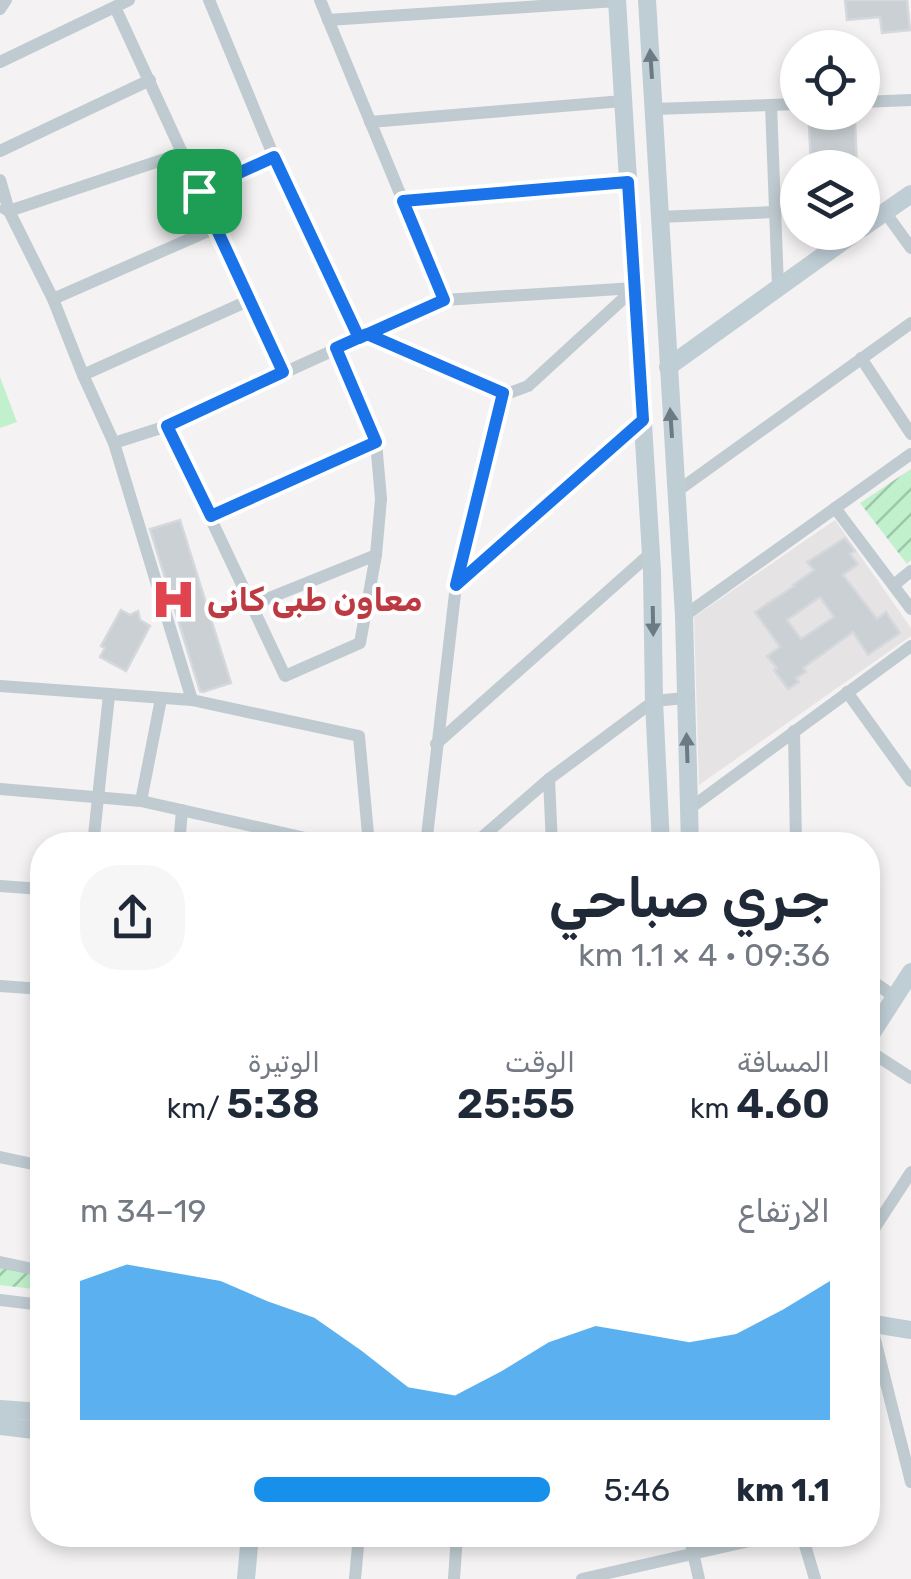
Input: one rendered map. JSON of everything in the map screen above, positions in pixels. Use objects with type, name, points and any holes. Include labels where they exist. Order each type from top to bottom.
[{"type":"street","points":[[0,8],[6,0]]},
{"type":"street","points":[[0,62],[129,0]]},
{"type":"street","points":[[209,0],[274,157],[363,336],[503,393],[528,386],[635,288]]},
{"type":"street","points":[[320,0],[444,300]]},
{"type":"street","points":[[328,20],[617,0],[651,553],[660,832]]},
{"type":"street","points":[[646,0],[684,616],[690,832]]},
{"type":"street","points":[[116,6],[283,372]]},
{"type":"street","points":[[0,151],[150,80]]},
{"type":"street","points":[[880,101],[911,100]]},
{"type":"street","points":[[370,122],[624,101]]},
{"type":"street","points":[[771,105],[778,287]]},
{"type":"street","points":[[654,110],[780,105]]},
{"type":"street","points":[[4,209],[183,153]]},
{"type":"street","points":[[627,156],[656,154]]},
{"type":"street","points":[[199,191],[274,157]]},
{"type":"street","points":[[0,180],[4,209],[53,299],[114,443],[192,700]]},
{"type":"street","points":[[403,201],[628,182]]},
{"type":"street","points":[[880,215],[911,194]]},
{"type":"street","points":[[659,217],[775,212]]},
{"type":"street","points":[[885,212],[911,248]]},
{"type":"street","points":[[53,299],[215,228]]},
{"type":"street","points":[[668,368],[830,250]]},
{"type":"street","points":[[114,443],[167,426],[444,300],[635,288]]},
{"type":"street","points":[[83,375],[250,300]]},
{"type":"street","points":[[676,492],[911,323]]},
{"type":"street","points":[[167,426],[285,676],[360,643],[376,555],[381,499],[376,442],[336,348]]},
{"type":"street","points":[[861,358],[911,434]]},
{"type":"street","points":[[427,832],[456,585],[503,393]]},
{"type":"street","points":[[456,585],[643,420]]},
{"type":"street","points":[[211,516],[376,442]]},
{"type":"street","points":[[684,616],[911,454]]},
{"type":"street","points":[[835,508],[911,608]]},
{"type":"street","points":[[436,744],[651,553]]},
{"type":"street","points":[[252,605],[376,555]]},
{"type":"street","points":[[894,585],[911,571]]},
{"type":"street","points":[[689,810],[911,646]]},
{"type":"street","points":[[0,686],[192,700],[359,736],[368,832]]},
{"type":"street","points":[[847,692],[911,781]]},
{"type":"street","points":[[93,832],[109,695]]},
{"type":"street","points":[[488,832],[549,778],[654,701],[685,698]]},
{"type":"street","points":[[141,800],[162,699]]},
{"type":"street","points":[[794,731],[796,832]]},
{"type":"street","points":[[549,778],[551,832]]},
{"type":"street","points":[[0,789],[141,800],[279,832]]},
{"type":"street","points":[[181,832],[182,810]]},
{"type":"street","points":[[0,886],[30,888]]},
{"type":"street","points":[[880,1021],[911,972]]},
{"type":"street","points":[[0,986],[30,988]]},
{"type":"street","points":[[880,986],[895,997]]},
{"type":"street","points":[[880,1058],[911,1078]]},
{"type":"street","points":[[0,1157],[30,1163]]},
{"type":"street","points":[[880,1220],[911,1172]]},
{"type":"street","points":[[0,1262],[30,1268]]},
{"type":"street","points":[[0,1300],[30,1304]]},
{"type":"street","points":[[880,1325],[911,1330]]},
{"type":"street","points":[[880,1360],[906,1446],[911,1482]]},
{"type":"street","points":[[0,1408],[30,1411]]},
{"type":"street","points":[[0,1426],[30,1430]]},
{"type":"street","points":[[246,1579],[249,1547]]},
{"type":"street","points":[[355,1579],[356,1547]]},
{"type":"street","points":[[454,1579],[456,1547]]},
{"type":"street","points":[[691,1547],[699,1579]]},
{"type":"street","points":[[590,1578],[723,1547]]},
{"type":"street","points":[[806,1547],[815,1579]]},
{"type":"shaded area","points":[[835,520],[911,628],[911,636],[699,785],[694,617]]},
{"type":"green space","points":[[0,377],[17,422],[0,428]]},
{"type":"green space","points":[[911,469],[911,560],[907,564],[860,503]]},
{"type":"green space","points":[[0,1265],[30,1271],[30,1289],[0,1285]]},
{"type":"building","points":[[845,0],[907,0],[910,30],[882,33],[880,17],[847,20]]},
{"type":"building","points":[[809,130],[855,130],[856,150],[810,150]]},
{"type":"building","points":[[180,520],[231,683],[203,692],[150,529]]},
{"type":"building","points":[[845,538],[855,551],[850,554],[858,564],[843,575],[877,619],[886,612],[900,633],[868,655],[853,632],[803,668],[806,672],[796,678],[799,682],[788,689],[767,656],[780,647],[755,612],[814,570],[807,562]],"holes":[[[820,597],[834,617],[801,639],[787,620]]]},
{"type":"building","points":[[121,610],[130,615],[138,611],[140,620],[150,626],[126,671],[100,657],[105,648],[101,646]]},
{"type":"place","name":"معاون طبی کانی","points":[[174,600]]},
{"type":"route","points":[[199,191],[274,157],[359,338],[444,300],[403,201],[628,182],[643,420],[456,585],[503,393],[496,391],[367,334],[336,348],[376,442],[211,516],[167,426],[283,372],[199,191]]}]
